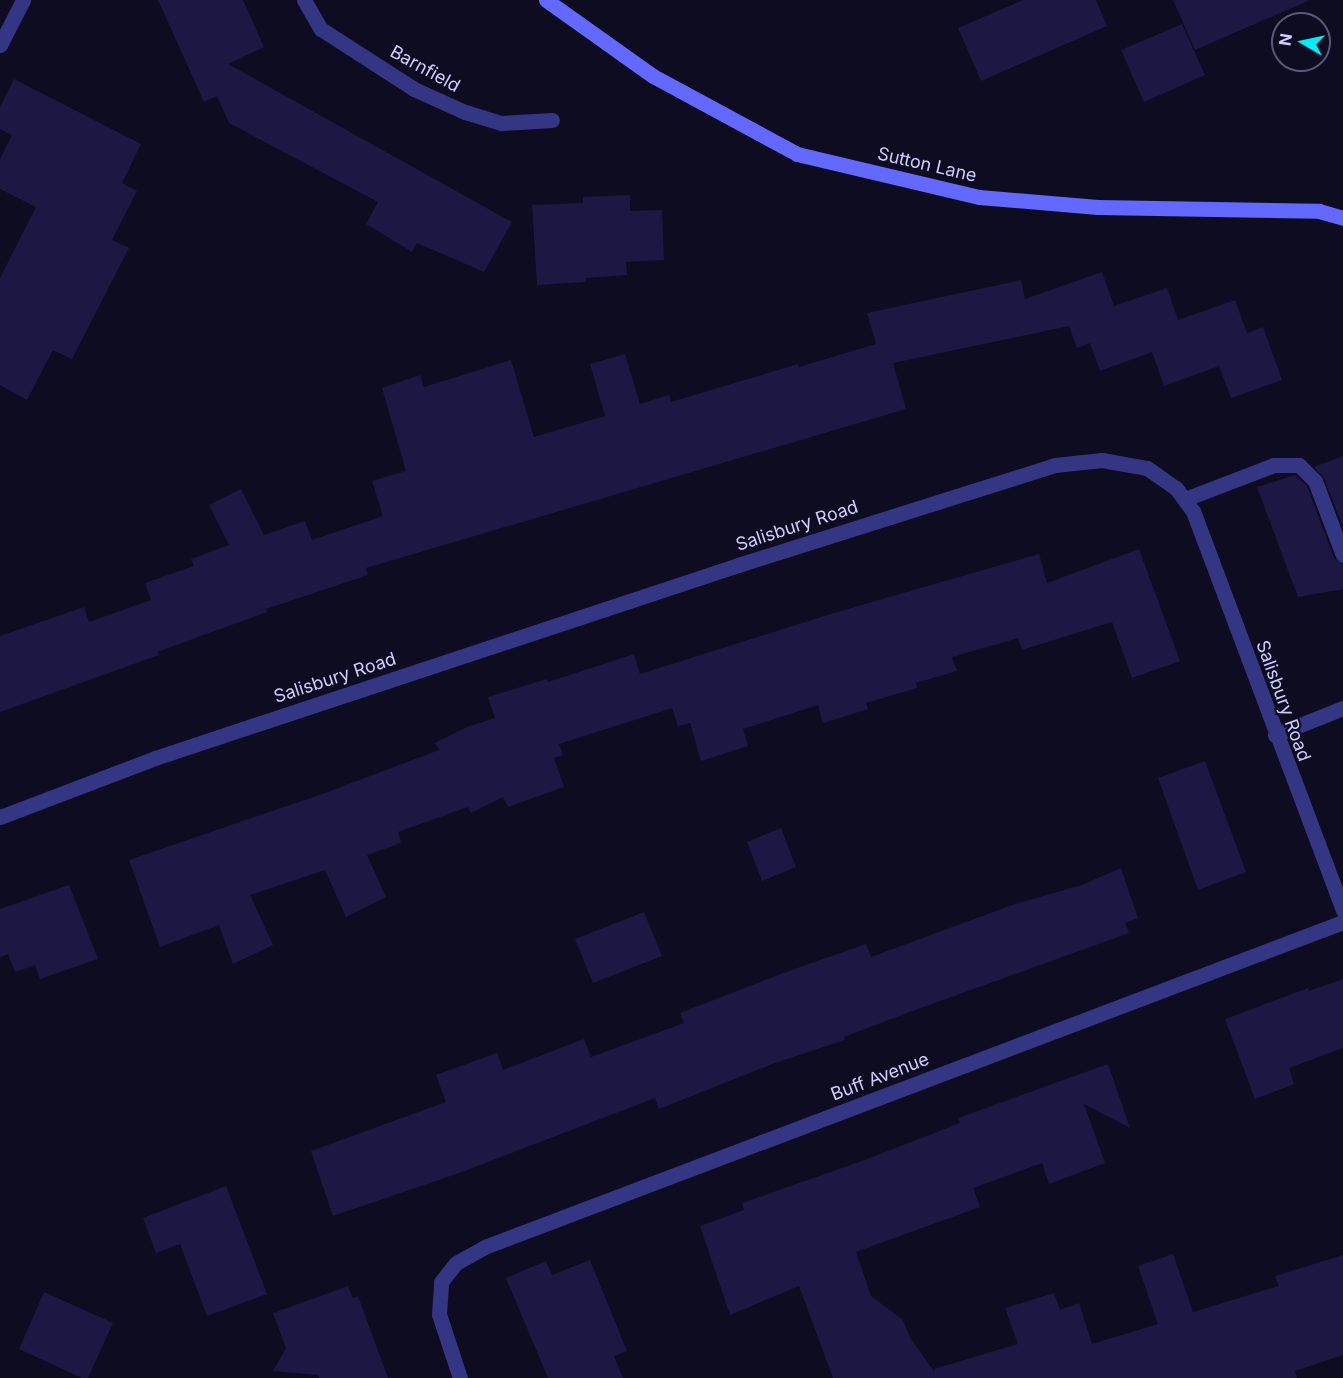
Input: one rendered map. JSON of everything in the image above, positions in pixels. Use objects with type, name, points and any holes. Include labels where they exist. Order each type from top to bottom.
[{"type":"main road","name":"Sutton Lane","points":[[546,0],[653,76],[797,154],[979,197],[1098,207],[1320,211],[1343,218]]},
{"type":"street","points":[[0,45],[23,0]]},
{"type":"street","name":"Barnfield","points":[[304,0],[321,29],[414,89],[465,112],[501,123],[552,120]]},
{"type":"street","name":"Salisbury Road","points":[[0,817],[167,754],[738,565],[1055,465],[1102,460],[1147,468],[1176,488],[1193,511],[1275,735],[1343,911]]},
{"type":"street","points":[[1185,499],[1274,465],[1299,465],[1315,481],[1343,555]]},
{"type":"street","points":[[1275,735],[1343,708]]},
{"type":"street","name":"Buff Avenue","points":[[460,1378],[439,1314],[441,1282],[456,1263],[487,1246],[1343,922]]},
{"type":"building","points":[[158,0],[243,0],[264,47],[228,64],[512,222],[484,272],[417,243],[412,252],[366,224],[378,202],[229,123],[217,96],[204,102]]},
{"type":"building","points":[[1023,0],[1096,0],[1107,26],[981,81],[958,28]]},
{"type":"building","points":[[1173,0],[1310,0],[1282,12],[1271,12],[1271,17],[1195,50]]},
{"type":"building","points":[[1182,24],[1205,75],[1144,102],[1121,50]]},
{"type":"building","points":[[14,79],[141,144],[122,183],[137,191],[112,240],[129,248],[72,359],[53,350],[27,400],[0,385],[0,278],[36,207],[0,189],[0,159],[12,135],[0,129],[0,107]]},
{"type":"building","points":[[630,195],[630,211],[662,210],[664,260],[626,262],[627,275],[586,278],[585,282],[537,285],[532,205],[583,203],[583,197]]},
{"type":"building","points":[[1102,272],[1114,306],[1167,288],[1178,320],[1235,300],[1247,333],[1263,327],[1282,380],[1231,398],[1219,366],[1164,386],[1152,352],[1100,371],[1090,343],[1077,348],[1069,326],[893,363],[906,409],[366,568],[368,575],[266,609],[267,612],[157,652],[159,655],[0,712],[0,636],[84,607],[89,622],[151,600],[145,583],[194,566],[191,559],[229,545],[209,505],[241,489],[264,535],[305,521],[312,540],[383,516],[372,481],[406,471],[382,388],[420,375],[424,387],[511,360],[534,437],[605,416],[590,364],[625,354],[640,404],[669,395],[671,402],[798,364],[799,367],[876,344],[867,313],[1021,280],[1025,299]]},
{"type":"building","points":[[1343,456],[1343,527],[1324,478],[1314,467]]},
{"type":"building","points":[[1295,475],[1307,486],[1334,558],[1343,565],[1343,589],[1298,597],[1257,487]]},
{"type":"building","points":[[1139,549],[1180,661],[1132,678],[1112,622],[1022,650],[1018,638],[952,657],[957,671],[916,683],[917,688],[866,703],[868,709],[823,723],[818,705],[743,729],[748,746],[701,761],[690,723],[678,726],[672,708],[559,744],[563,755],[554,758],[564,787],[508,807],[503,797],[471,813],[468,807],[398,832],[401,843],[367,855],[386,897],[346,917],[325,870],[250,895],[273,945],[233,964],[219,925],[160,947],[129,860],[325,793],[439,750],[435,743],[467,727],[495,718],[488,697],[547,679],[548,682],[634,654],[640,674],[834,613],[1039,554],[1047,583]]},
{"type":"building","points":[[1205,761],[1246,872],[1198,890],[1158,778]]},
{"type":"building","points":[[781,828],[796,867],[762,881],[747,842]]},
{"type":"building","points":[[1121,868],[1138,918],[1125,923],[1129,933],[907,1013],[844,1037],[845,1040],[775,1063],[659,1109],[655,1098],[462,1172],[333,1216],[311,1151],[446,1102],[436,1075],[497,1053],[503,1070],[584,1039],[591,1057],[684,1023],[680,1013],[786,972],[866,944],[871,957],[1015,904],[1082,885]]},
{"type":"building","points":[[69,885],[98,959],[40,979],[35,965],[15,972],[8,954],[0,957],[0,909]]},
{"type":"building","points":[[644,912],[662,956],[593,983],[575,939]]},
{"type":"building","points":[[1343,979],[1343,1048],[1289,1068],[1294,1084],[1255,1099],[1225,1019],[1308,988],[1309,991]]},
{"type":"building","points":[[1108,1064],[1130,1128],[1084,1104],[1105,1163],[1049,1184],[1042,1163],[973,1188],[980,1207],[856,1252],[871,1296],[903,1320],[909,1336],[935,1373],[934,1369],[1018,1344],[1005,1308],[1054,1293],[1060,1310],[1079,1303],[1092,1344],[1158,1324],[1138,1266],[1173,1254],[1193,1312],[1279,1286],[1275,1276],[1343,1255],[1343,1355],[1295,1371],[1297,1378],[833,1378],[799,1286],[730,1315],[700,1226],[744,1210],[742,1203],[862,1161],[960,1123],[958,1118]]},
{"type":"building","points":[[226,1186],[267,1294],[207,1316],[180,1244],[156,1253],[143,1218]]},
{"type":"building","points":[[590,1260],[627,1351],[614,1356],[623,1378],[548,1378],[506,1278],[546,1261],[552,1275]]},
{"type":"building","points":[[348,1286],[353,1298],[358,1296],[388,1378],[319,1378],[318,1375],[273,1371],[286,1348],[273,1313]]},
{"type":"building","points":[[44,1292],[113,1323],[88,1378],[82,1378],[19,1349]]}]
